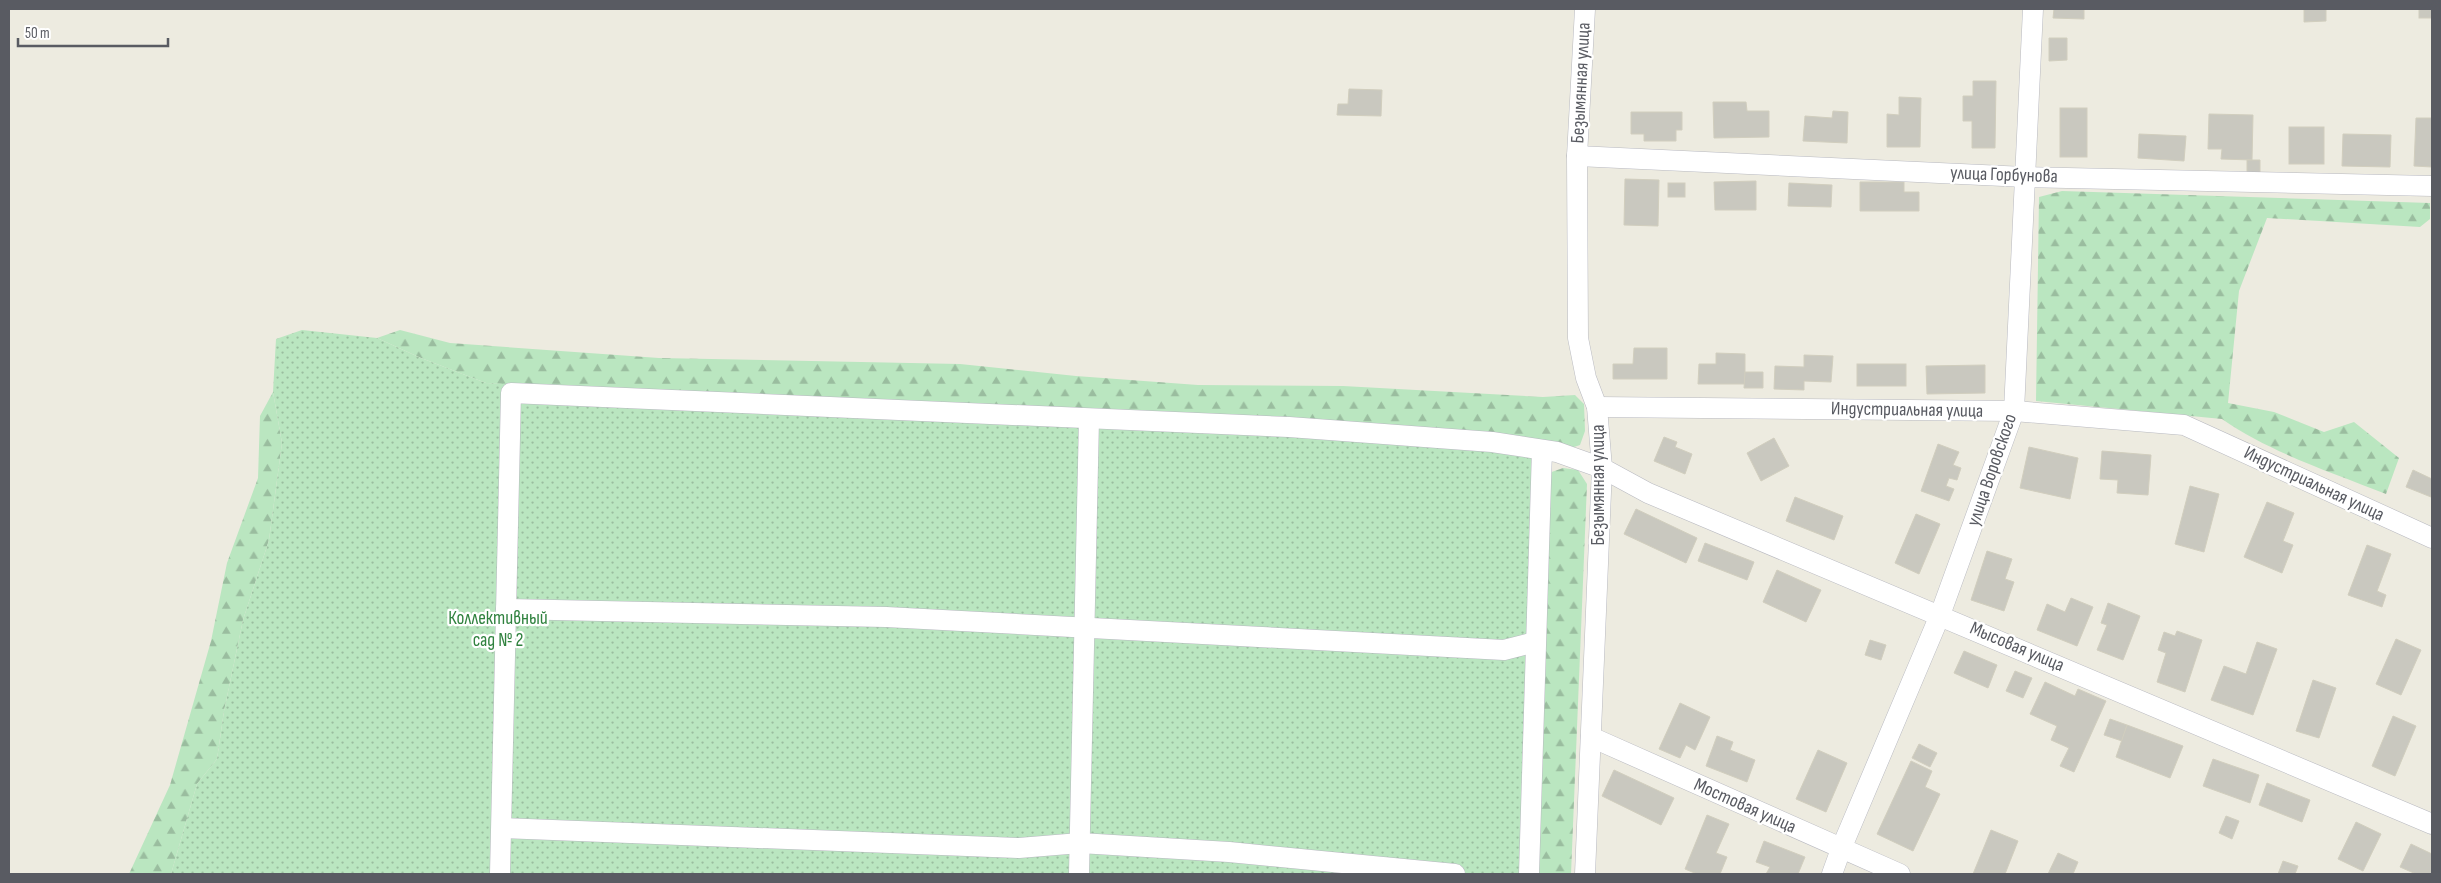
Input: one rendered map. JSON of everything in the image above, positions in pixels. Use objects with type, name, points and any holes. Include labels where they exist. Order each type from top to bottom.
[{"type":"street","name":"Безымянная улица","points":[[1585,9],[1577,156],[1578,338],[1586,378],[1597,407],[1602,468],[1585,874]]},
{"type":"street","name":"улица Воровского","points":[[1832,874],[1940,615],[2014,411],[2033,9]]},
{"type":"street","name":"улица Горбунова","points":[[1577,156],[2025,177],[2432,186]]},
{"type":"street","name":"Мысовая улица","points":[[506,609],[511,393],[1290,427],[1492,442],[1557,452],[1602,468],[1648,493],[2432,824]]},
{"type":"street","name":"Индустриальная улица","points":[[1597,407],[2014,411],[2184,425],[2432,538]]},
{"type":"street","points":[[1079,874],[1089,419]]},
{"type":"street","points":[[1529,874],[1542,450]]},
{"type":"street","points":[[500,874],[506,609],[886,617],[1504,650],[1535,642]]},
{"type":"street","name":"Мостовая улица","points":[[1591,737],[1900,874]]},
{"type":"street","points":[[502,828],[1019,848],[1080,843],[1229,852],[1455,874]]},
{"type":"green space","points":[[2062,191],[2430,203],[2430,219],[2420,227],[2267,218],[2239,291],[2228,403],[2274,412],[2324,432],[2354,422],[2399,458],[2386,494],[2281,452],[2222,419],[2036,401],[2039,197]]},
{"type":"green space","name":"Коллективный сад № 2","points":[[302,330],[377,338],[421,358],[486,383],[1354,423],[1538,439],[1554,445],[1546,474],[1535,874],[171,874],[197,784],[217,759],[224,711],[243,620],[269,540],[282,443],[273,392],[276,339]]},
{"type":"green space","points":[[400,330],[450,343],[659,358],[960,364],[1076,376],[1198,385],[1343,386],[1543,397],[1575,395],[1584,404],[1585,431],[1580,445],[1571,448],[486,383],[421,358],[377,338]]},
{"type":"green space","points":[[273,392],[282,443],[269,540],[243,620],[224,711],[217,759],[197,784],[171,874],[129,874],[170,785],[211,641],[227,563],[258,478],[260,416]]},
{"type":"green space","points":[[1563,468],[1578,470],[1587,484],[1571,874],[1535,874],[1546,474]]},
{"type":"building","points":[[2054,9],[2084,9],[2084,19],[2053,18]]},
{"type":"building","points":[[2304,9],[2326,9],[2326,21],[2304,22]]},
{"type":"building","points":[[2419,9],[2432,9],[2432,18],[2419,18]]},
{"type":"building","points":[[2049,38],[2067,38],[2067,60],[2049,61]]},
{"type":"building","points":[[1973,81],[1996,81],[1995,148],[1972,148],[1972,121],[1963,121],[1963,96],[1973,96]]},
{"type":"building","points":[[1349,89],[1382,90],[1381,116],[1337,115],[1338,104],[1348,104]]},
{"type":"building","points":[[1899,97],[1921,98],[1920,147],[1887,147],[1887,114],[1899,115]]},
{"type":"building","points":[[1713,102],[1746,102],[1747,111],[1769,111],[1769,137],[1714,138]]},
{"type":"building","points":[[2060,108],[2087,108],[2087,157],[2060,157]]},
{"type":"building","points":[[1833,111],[1848,112],[1847,143],[1803,141],[1805,116],[1832,118]]},
{"type":"building","points":[[1631,112],[1682,112],[1682,130],[1676,130],[1676,141],[1644,141],[1644,134],[1631,134]]},
{"type":"building","points":[[2209,114],[2253,115],[2252,160],[2221,159],[2222,149],[2208,149]]},
{"type":"building","points":[[2416,118],[2432,118],[2432,167],[2414,166]]},
{"type":"building","points":[[2289,127],[2324,127],[2324,164],[2289,164]]},
{"type":"building","points":[[2139,134],[2186,136],[2184,161],[2138,158]]},
{"type":"building","points":[[2343,134],[2391,135],[2390,167],[2342,166]]},
{"type":"building","points":[[2247,160],[2260,160],[2260,175],[2247,174]]},
{"type":"building","points":[[1625,179],[1659,180],[1658,226],[1624,225]]},
{"type":"building","points":[[1756,181],[1756,210],[1715,210],[1714,182]]},
{"type":"building","points":[[1860,182],[1904,182],[1904,192],[1919,192],[1919,211],[1860,211]]},
{"type":"building","points":[[1668,183],[1685,183],[1685,197],[1668,197]]},
{"type":"building","points":[[1789,183],[1832,185],[1831,207],[1788,206]]},
{"type":"building","points":[[1634,348],[1667,348],[1667,379],[1613,379],[1613,364],[1633,364]]},
{"type":"building","points":[[1716,353],[1745,354],[1745,384],[1698,384],[1699,364],[1716,364]]},
{"type":"building","points":[[1804,355],[1833,356],[1831,382],[1804,381],[1804,390],[1774,389],[1775,366],[1804,367]]},
{"type":"building","points":[[1857,364],[1906,364],[1906,386],[1857,386]]},
{"type":"building","points":[[1985,365],[1985,393],[1927,394],[1926,366]]},
{"type":"building","points":[[1745,372],[1763,372],[1763,388],[1744,388]]},
{"type":"building","points":[[1664,437],[1677,442],[1675,447],[1692,454],[1685,474],[1654,461]]},
{"type":"building","points":[[1774,438],[1789,466],[1761,481],[1747,453]]},
{"type":"building","points":[[1938,444],[1959,452],[1953,465],[1961,468],[1957,480],[1949,478],[1946,486],[1954,489],[1949,501],[1921,491]]},
{"type":"building","points":[[2029,447],[2078,458],[2070,499],[2020,488]]},
{"type":"building","points":[[2102,451],[2151,455],[2148,495],[2117,493],[2118,480],[2100,479]]},
{"type":"building","points":[[2413,470],[2432,479],[2431,497],[2406,487]]},
{"type":"building","points":[[2190,486],[2219,494],[2204,552],[2175,544]]},
{"type":"building","points":[[1795,497],[1843,516],[1834,540],[1786,521]]},
{"type":"building","points":[[2267,502],[2294,513],[2283,541],[2293,545],[2282,573],[2244,557]]},
{"type":"building","points":[[1636,509],[1697,538],[1686,563],[1624,534]]},
{"type":"building","points":[[1916,514],[1940,524],[1919,574],[1895,563]]},
{"type":"building","points":[[1705,543],[1754,562],[1747,580],[1698,561]]},
{"type":"building","points":[[2367,545],[2391,554],[2377,591],[2386,595],[2382,607],[2348,595]]},
{"type":"building","points":[[1987,551],[2012,559],[2005,579],[2014,582],[2004,611],[1971,600]]},
{"type":"building","points":[[1777,570],[1821,590],[1806,622],[1763,602]]},
{"type":"building","points":[[2071,598],[2093,607],[2077,646],[2037,630],[2047,604],[2065,612]]},
{"type":"building","points":[[2108,603],[2140,616],[2123,660],[2097,650],[2107,625],[2101,623]]},
{"type":"building","points":[[2177,631],[2202,640],[2185,692],[2157,682],[2166,653],[2158,650],[2164,632],[2175,636]]},
{"type":"building","points":[[2396,639],[2421,650],[2401,695],[2376,684]]},
{"type":"building","points":[[1870,640],[1886,645],[1881,660],[1865,655]]},
{"type":"building","points":[[2257,642],[2277,649],[2253,715],[2211,700],[2224,666],[2246,674]]},
{"type":"building","points":[[1964,651],[1997,665],[1988,688],[1954,673]]},
{"type":"building","points":[[2015,671],[2032,678],[2023,698],[2006,691]]},
{"type":"building","points":[[2313,680],[2336,688],[2319,738],[2296,731]]},
{"type":"building","points":[[2045,682],[2075,696],[2078,689],[2106,701],[2074,772],[2060,766],[2069,748],[2051,740],[2057,726],[2030,714]]},
{"type":"building","points":[[1680,703],[1710,717],[1695,750],[1686,745],[1680,758],[1659,749]]},
{"type":"building","points":[[2393,716],[2416,726],[2395,776],[2372,766]]},
{"type":"building","points":[[2110,719],[2127,725],[2122,741],[2104,735]]},
{"type":"building","points":[[2127,725],[2183,746],[2170,778],[2116,757]]},
{"type":"building","points":[[1717,736],[1733,742],[1730,750],[1755,760],[1747,782],[1706,766]]},
{"type":"building","points":[[1919,744],[1937,753],[1930,767],[1912,758]]},
{"type":"building","points":[[1818,750],[1847,763],[1826,812],[1796,799]]},
{"type":"building","points":[[2213,759],[2259,775],[2250,803],[2203,786]]},
{"type":"building","points":[[1911,761],[1932,771],[1925,787],[1940,794],[1913,851],[1877,834]]},
{"type":"building","points":[[1614,770],[1674,798],[1661,825],[1602,796]]},
{"type":"building","points":[[2267,783],[2310,800],[2302,822],[2259,805]]},
{"type":"building","points":[[1707,815],[1729,824],[1716,853],[1727,857],[1720,874],[1697,874],[1685,869]]},
{"type":"building","points":[[2226,816],[2239,821],[2232,839],[2219,833]]},
{"type":"building","points":[[2356,822],[2381,834],[2363,871],[2338,859]]},
{"type":"building","points":[[1991,830],[2018,841],[2005,874],[1973,874]]},
{"type":"building","points":[[1764,841],[1805,857],[1798,874],[1766,874],[1770,867],[1756,862]]},
{"type":"building","points":[[2411,844],[2432,854],[2432,874],[2416,874],[2400,867]]},
{"type":"building","points":[[2058,853],[2078,862],[2073,874],[2048,874]]},
{"type":"building","points":[[2283,861],[2298,866],[2295,874],[2278,874]]}]
